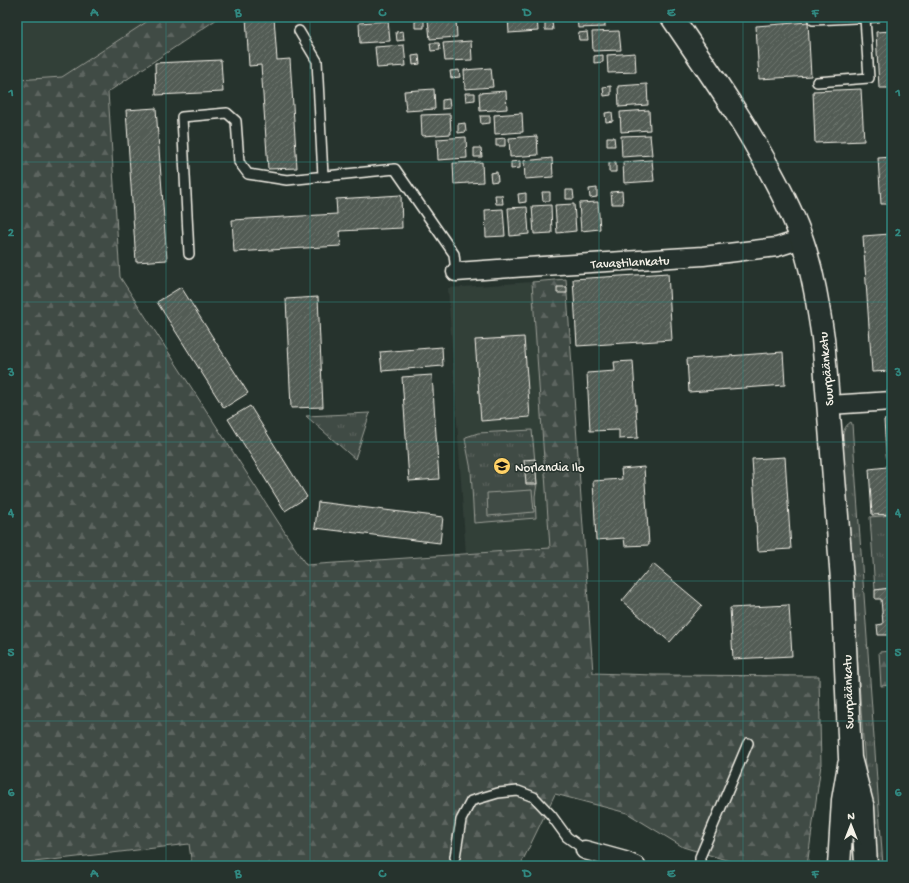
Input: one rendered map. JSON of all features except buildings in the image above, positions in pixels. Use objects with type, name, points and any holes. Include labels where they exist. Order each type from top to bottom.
[{"type":"street","name":"Suurpäänkatu","points":[[672,17],[746,126],[785,198],[802,239],[809,263],[823,338],[842,580],[850,758],[863,808],[866,866]]},
{"type":"street","name":"Tavastilankatu","points":[[456,272],[703,256],[776,248],[802,239]]},
{"type":"street","points":[[829,405],[892,401]]},
{"type":"street","name":"Suurpäänkatu","points":[[839,866],[842,800],[850,758]]},
{"type":"street","points":[[585,850],[625,861],[636,866]]},
{"type":"lane","points":[[813,20],[876,17]]},
{"type":"lane","points":[[817,82],[869,78],[865,18]]},
{"type":"lane","points":[[299,31],[317,61],[323,176]]},
{"type":"lane","points":[[189,254],[182,117],[227,113],[236,121],[239,162],[248,174],[287,180],[395,169],[454,254],[456,272]]},
{"type":"lane","points":[[700,866],[700,857],[748,743]]},
{"type":"lane","points":[[455,857],[461,820],[471,801],[498,793],[518,791],[534,797],[551,814],[559,829],[566,837],[585,850]]},
{"type":"shaded area","points":[[17,17],[154,17],[62,77],[17,80]]},
{"type":"shaded area","name":"Norlandia Ilo","points":[[532,282],[550,549],[466,555],[448,288]]},
{"type":"green space","points":[[154,17],[220,17],[108,92],[120,277],[306,565],[550,548],[532,282],[566,279],[593,673],[819,676],[821,765],[807,866],[746,866],[683,847],[627,813],[555,794],[522,862],[524,866],[192,866],[189,844],[17,864],[17,80],[62,77]]},
{"type":"green space","points":[[370,413],[355,459],[306,416]]},
{"type":"green space","points":[[851,422],[883,866],[872,866],[842,440],[845,428]]},
{"type":"green space","points":[[532,430],[537,484],[535,496],[536,518],[474,523],[471,470],[465,439],[466,437],[478,433]]},
{"type":"green space","points":[[532,490],[534,512],[488,516],[487,493]]},
{"type":"green space","points":[[892,515],[891,588],[875,590],[870,517]]},
{"type":"green space","points":[[892,651],[892,685],[881,686],[879,652]]},
{"type":"place","name":"Norlandia Ilo","points":[[502,466]]}]
